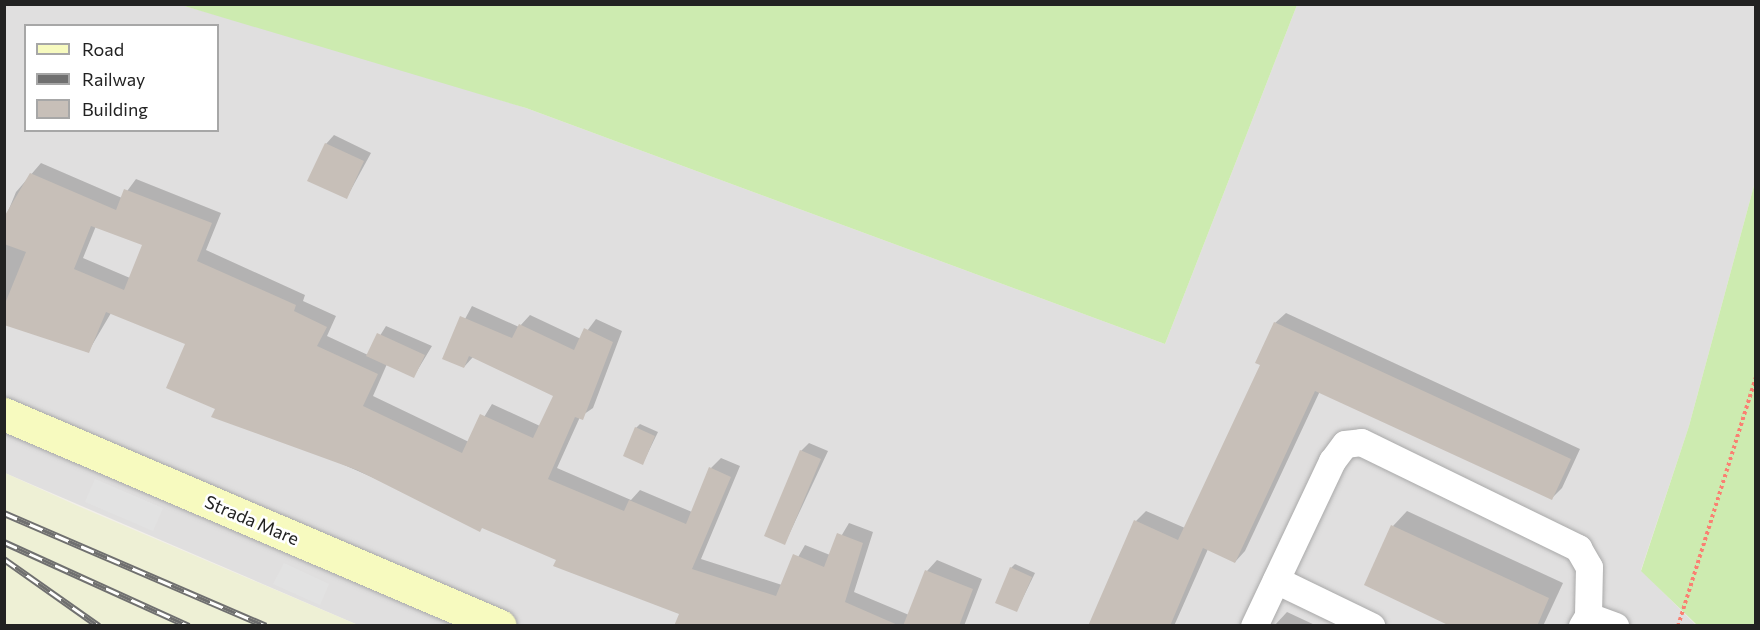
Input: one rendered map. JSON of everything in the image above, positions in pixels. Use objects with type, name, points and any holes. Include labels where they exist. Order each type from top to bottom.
[{"type":"main road","name":"Strada Mare","points":[[4,414],[500,626]]},
{"type":"street","points":[[1254,626],[1332,461],[1345,444],[1361,442],[1578,548],[1589,567],[1585,621],[1614,626]]},
{"type":"street","points":[[1276,580],[1371,626]]},
{"type":"path","points":[[1678,626],[1755,377]]},
{"type":"shaded area","points":[[5,5],[181,5],[328,46],[526,108],[1165,344],[1297,5],[1755,5],[1755,182],[1689,426],[1641,570],[1696,625],[358,625],[5,473]]},
{"type":"shaded area","points":[[95,479],[163,508],[153,531],[85,502]]},
{"type":"shaded area","points":[[284,563],[329,584],[320,605],[273,584]]},
{"type":"green space","points":[[181,5],[1297,5],[1165,344],[526,108]]},
{"type":"green space","points":[[1755,182],[1755,625],[1697,625],[1641,571],[1689,426]]},
{"type":"green space","points":[[5,473],[78,506],[358,625],[5,625]]},
{"type":"building","points":[[325,143],[364,161],[347,199],[307,181]]},
{"type":"building","points":[[30,173],[116,210],[124,189],[212,223],[197,261],[296,305],[294,311],[327,327],[317,346],[378,374],[363,406],[462,453],[480,414],[533,438],[553,396],[469,356],[464,368],[442,359],[460,316],[512,338],[519,324],[574,350],[584,328],[613,342],[583,420],[575,417],[548,479],[624,511],[629,500],[686,524],[709,467],[731,477],[692,569],[776,596],[793,554],[824,567],[837,533],[863,543],[845,602],[900,626],[674,626],[679,614],[553,566],[556,560],[482,528],[480,532],[357,470],[211,417],[215,409],[166,388],[185,344],[106,312],[89,353],[4,325],[4,306],[26,252],[4,244],[4,217]],"holes":[[[91,226],[142,245],[124,290],[74,269]]]},
{"type":"building","points":[[1274,322],[1571,459],[1552,500],[1315,391],[1235,563],[1203,548],[1170,626],[1088,626],[1134,520],[1178,540],[1260,365],[1255,363]]},
{"type":"building","points":[[377,333],[425,355],[414,378],[366,356]]},
{"type":"building","points":[[635,427],[655,436],[643,465],[623,456]]},
{"type":"building","points":[[800,450],[821,459],[785,545],[764,536]]},
{"type":"building","points":[[1391,525],[1549,598],[1537,626],[1450,626],[1364,585]]},
{"type":"building","points":[[1010,567],[1032,577],[1017,612],[995,603]]},
{"type":"building","points":[[925,570],[973,589],[959,626],[903,626]]},
{"type":"railway","points":[[4,513],[266,626]]},
{"type":"railway","points":[[4,542],[189,626]]},
{"type":"railway","points":[[4,559],[99,626]]}]
